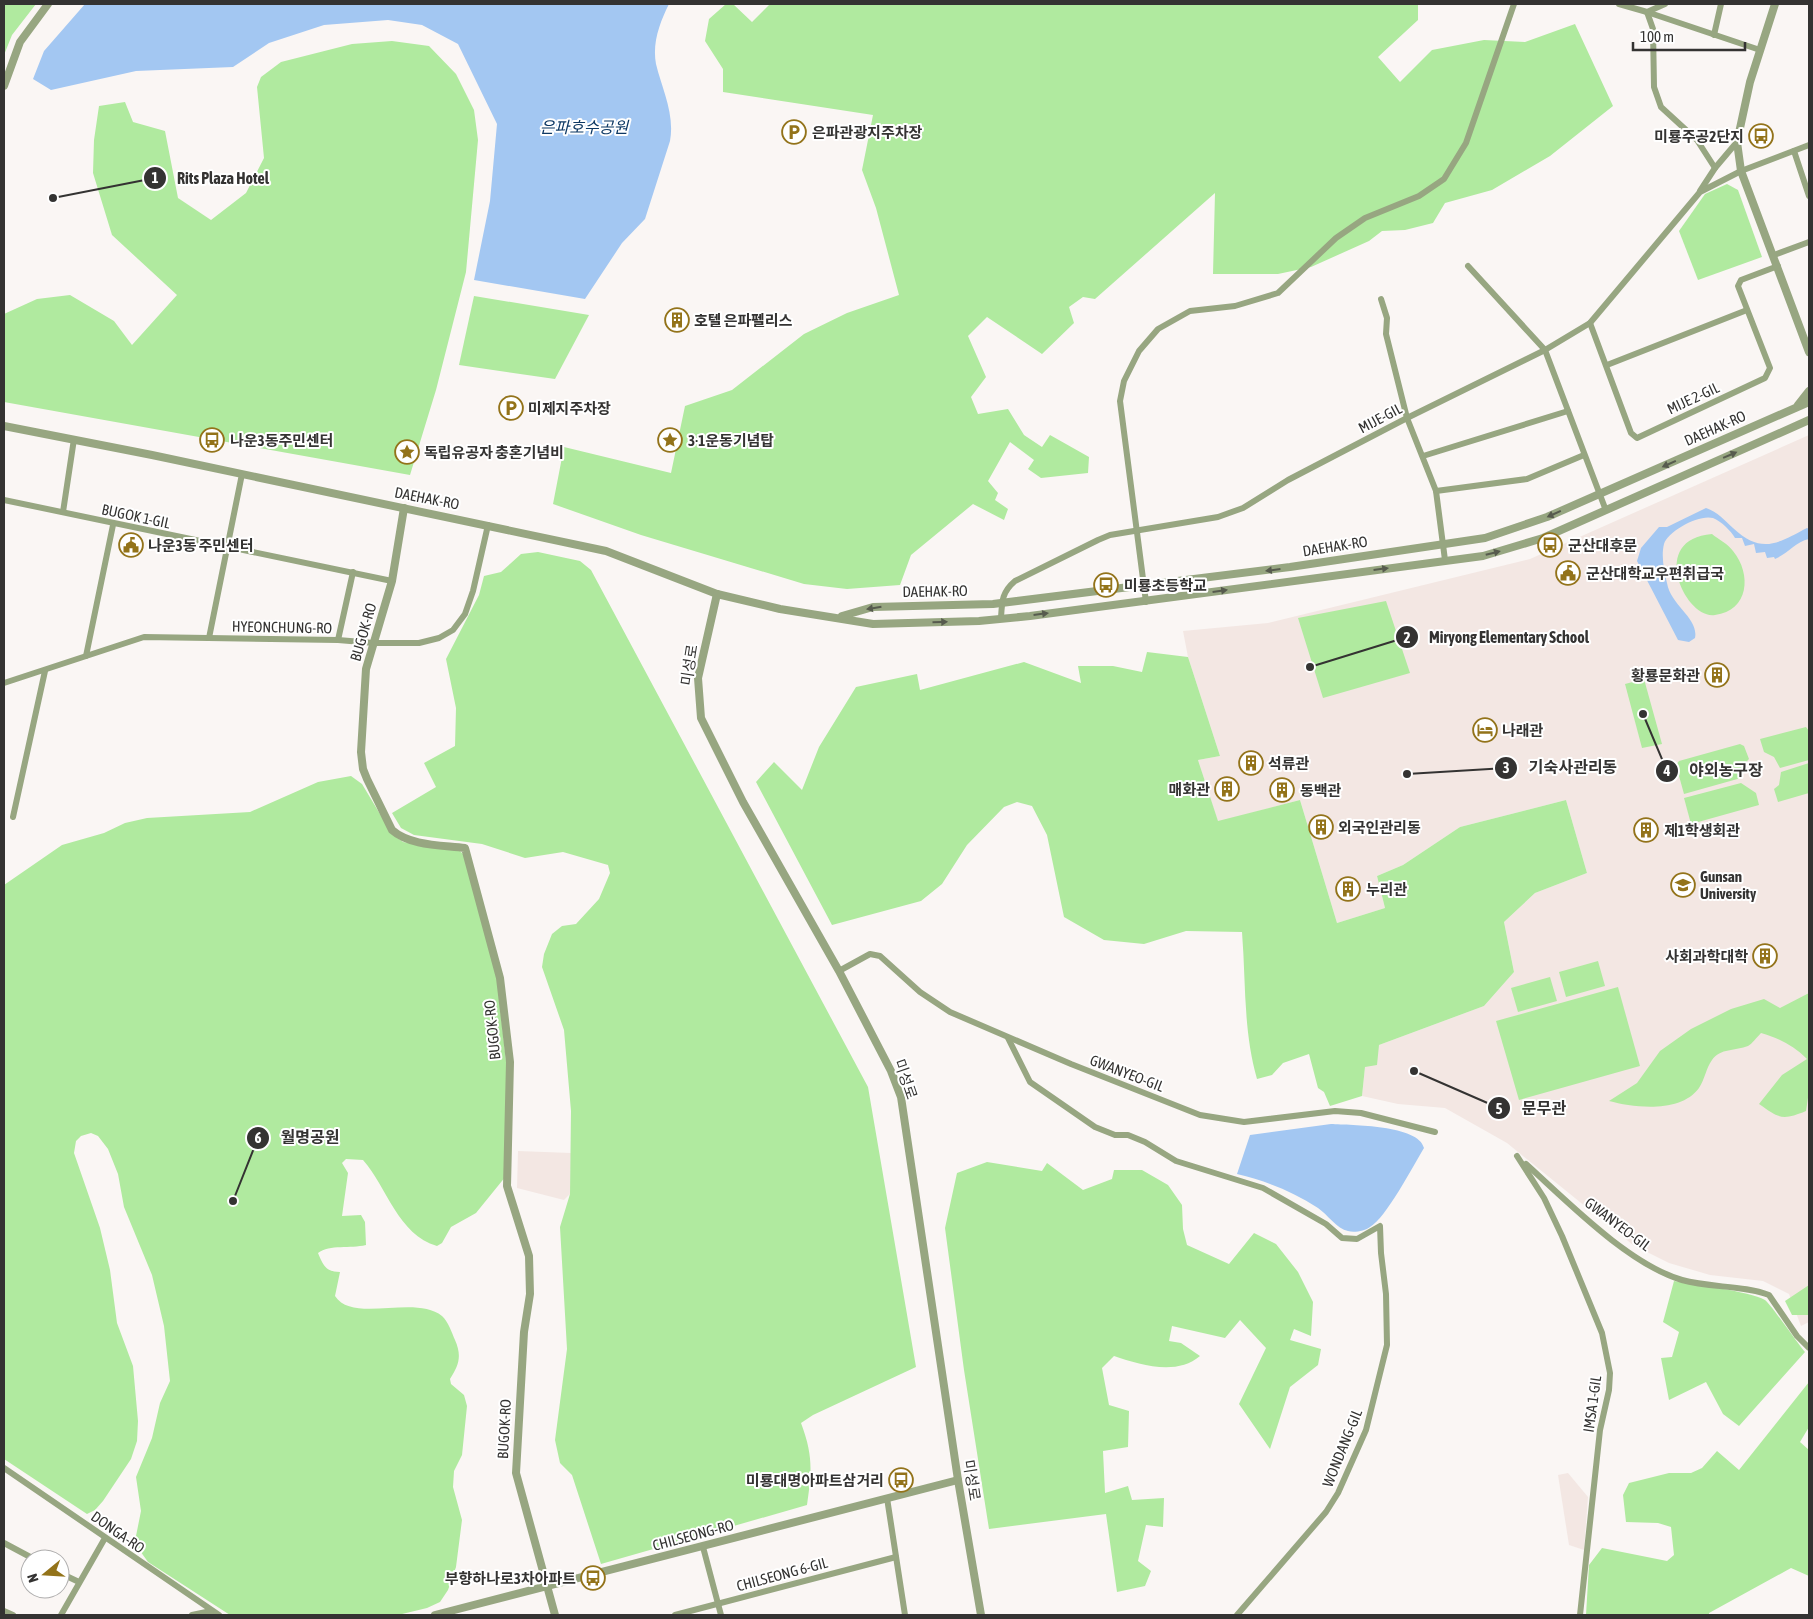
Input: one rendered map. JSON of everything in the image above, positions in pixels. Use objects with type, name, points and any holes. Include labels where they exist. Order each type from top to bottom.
[{"type":"street","points":[[4,86],[20,42],[48,4]]},
{"type":"street","points":[[1146,602],[1120,401],[1124,381],[1139,351],[1158,329],[1190,311],[1235,306],[1278,293],[1336,238],[1366,218],[1419,196],[1444,179],[1466,142],[1514,4]]},
{"type":"street","points":[[1619,4],[1760,50]]},
{"type":"street","points":[[1647,12],[1665,4]]},
{"type":"street","points":[[1714,34],[1721,4]]},
{"type":"street","points":[[1775,4],[1760,50],[1737,142],[1741,171],[1809,352]]},
{"type":"street","points":[[1647,12],[1654,29],[1654,87],[1661,107],[1697,140],[1715,168]]},
{"type":"street","points":[[1700,192],[1715,168],[1737,142]]},
{"type":"street","name":"MIJE-GIL","points":[[1001,618],[1003,594],[1016,581],[1098,540],[1110,535],[1218,517],[1243,508],[1288,480],[1407,418],[1545,350],[1590,322],[1700,192],[1741,171],[1809,145]]},
{"type":"street","points":[[1794,151],[1809,196]]},
{"type":"street","points":[[1774,255],[1809,242]]},
{"type":"street","points":[[1468,266],[1545,350],[1604,508]]},
{"type":"street","name":"MIJE 2-GIL","points":[[1590,322],[1631,433],[1637,438],[1766,378],[1770,368],[1738,286],[1741,280],[1778,266]]},
{"type":"street","points":[[1381,299],[1387,318],[1386,334],[1407,418],[1436,491],[1445,560]]},
{"type":"street","points":[[1607,365],[1748,310]]},
{"type":"street","points":[[1795,408],[1809,391]]},
{"type":"street","name":"DAEHAK-RO","points":[[840,617],[873,607],[1002,603],[1290,568],[1507,532],[1599,495],[1809,402]]},
{"type":"street","points":[[1423,456],[1568,411]]},
{"type":"street","name":"DAEHAK-RO","points":[[4,426],[74,439],[606,551],[717,594],[788,610],[840,617],[873,624],[1001,618],[1146,602],[1483,556],[1543,538],[1604,508],[1809,420]]},
{"type":"street","points":[[63,512],[74,439]]},
{"type":"street","points":[[1436,491],[1527,479],[1584,455]]},
{"type":"street","points":[[209,638],[242,474]]},
{"type":"street","name":"BUGOK 1-GIL","points":[[4,500],[113,525],[392,581]]},
{"type":"street","name":"BUGOK-RO","points":[[404,508],[392,581],[366,669],[361,752],[363,769],[392,830],[399,836],[410,840],[465,848],[500,978],[510,1062],[510,1152],[507,1186],[529,1256],[530,1294],[524,1332],[516,1473],[555,1615]]},
{"type":"street","points":[[86,656],[113,525]]},
{"type":"street","name":"HYEONCHUNG-RO","points":[[4,683],[144,637],[338,640],[374,643],[419,643],[439,638],[453,630],[465,614],[474,592],[488,525]]},
{"type":"street","points":[[338,640],[352,572]]},
{"type":"street","name":"미성로","points":[[717,594],[698,678],[701,718],[743,802],[839,971],[891,1071],[901,1097],[958,1480],[981,1615]]},
{"type":"street","points":[[12,817],[45,671]]},
{"type":"street","name":"GWANYEO-GIL","points":[[839,971],[870,954],[880,956],[920,992],[950,1012],[1008,1038],[1200,1116],[1244,1122],[1335,1111],[1352,1112],[1407,1123],[1435,1132]]},
{"type":"street","name":"WONDANG-GIL","points":[[1008,1038],[1030,1082],[1095,1127],[1115,1135],[1128,1135],[1145,1142],[1176,1161],[1263,1188],[1326,1224],[1342,1238],[1357,1239],[1380,1226],[1386,1294],[1387,1345],[1366,1430],[1338,1493],[1326,1512],[1237,1615]]},
{"type":"street","name":"GWANYEO-GIL","points":[[1517,1156],[1603,1231],[1628,1251],[1651,1264],[1681,1279],[1769,1295],[1797,1336],[1809,1348]]},
{"type":"street","name":"IMSA 1-GIL","points":[[1517,1156],[1544,1198],[1562,1236],[1602,1333],[1610,1373],[1609,1390],[1600,1430],[1580,1615]]},
{"type":"street","name":"DONGA-RO","points":[[4,1468],[219,1615]]},
{"type":"street","name":"CHILSEONG-RO","points":[[434,1615],[958,1480]]},
{"type":"street","points":[[887,1498],[905,1615]]},
{"type":"street","points":[[61,1615],[105,1538]]},
{"type":"street","points":[[4,1543],[20,1552]]},
{"type":"street","points":[[703,1547],[721,1615]]},
{"type":"street","name":"CHILSEONG 6-GIL","points":[[675,1615],[896,1557]]},
{"type":"street","points":[[70,1578],[79,1582]]},
{"type":"street","points":[[4,1611],[13,1615]]},
{"type":"street","points":[[192,1615],[211,1611]]},
{"type":"shaded area","name":"Gunsan University","points":[[1809,435],[1809,1322],[1801,1326],[1789,1294],[1763,1281],[1710,1275],[1669,1263],[1633,1245],[1507,1143],[1445,1108],[1398,1104],[1362,1096],[1365,1067],[1379,1045],[1484,1006],[1514,972],[1504,922],[1535,893],[1587,873],[1566,800],[1460,827],[1403,865],[1377,876],[1385,908],[1337,923],[1300,800],[1218,822],[1198,760],[1220,756],[1188,657],[1183,631],[1268,623],[1530,559]]},
{"type":"shaded area","points":[[518,1151],[571,1153],[570,1194],[564,1200],[517,1188]]},
{"type":"shaded area","points":[[1568,1473],[1588,1497],[1584,1550],[1569,1545],[1558,1475]]},
{"type":"green space","points":[[4,4],[36,4],[12,35],[4,55]]},
{"type":"green space","points":[[726,4],[733,4],[752,22],[770,4],[1418,4],[1418,20],[1378,57],[1400,82],[1432,50],[1484,40],[1525,42],[1575,24],[1613,106],[1550,156],[1492,190],[1445,203],[1433,223],[1405,230],[1382,231],[1369,241],[1311,267],[1278,274],[1213,274],[1215,193],[1095,299],[1083,297],[1069,307],[1074,323],[1042,354],[987,317],[968,336],[986,377],[971,397],[978,414],[1008,409],[1024,435],[1042,447],[1050,435],[1089,457],[1088,473],[1041,478],[1028,469],[1034,460],[1010,442],[988,481],[998,493],[995,500],[1008,509],[1004,520],[973,504],[911,555],[900,585],[847,589],[804,584],[641,535],[553,504],[564,447],[671,473],[685,406],[732,390],[804,334],[847,313],[899,295],[876,208],[862,170],[873,115],[723,92],[723,69],[705,41],[709,19]]},
{"type":"green space","points":[[392,41],[429,46],[456,74],[474,110],[478,140],[466,272],[436,390],[410,475],[4,402],[4,314],[37,299],[70,295],[114,321],[132,345],[177,295],[112,235],[93,173],[94,140],[99,106],[125,102],[133,122],[165,131],[178,198],[211,220],[246,193],[264,158],[257,87],[261,77],[281,62],[352,44]]},
{"type":"green space","points":[[1727,184],[1738,190],[1762,257],[1698,280],[1679,231],[1705,194]]},
{"type":"green space","points":[[474,296],[589,315],[555,379],[459,365]]},
{"type":"green space","points":[[1712,534],[1733,551],[1739,560],[1745,580],[1741,599],[1735,607],[1715,615],[1704,613],[1693,605],[1684,593],[1678,578],[1677,563],[1681,549],[1692,539]]},
{"type":"green space","points":[[538,552],[580,561],[591,570],[868,1087],[916,1367],[813,1415],[801,1423],[808,1445],[810,1463],[807,1505],[601,1564],[572,1475],[560,1463],[555,1440],[567,1349],[560,1227],[570,1194],[571,1111],[564,1030],[542,967],[544,954],[552,934],[562,926],[576,924],[599,899],[610,873],[608,865],[563,852],[525,858],[482,844],[414,835],[401,828],[392,813],[436,787],[424,763],[455,746],[456,708],[446,659],[479,595],[484,576],[501,572],[521,554]]},
{"type":"green space","points":[[1386,601],[1410,673],[1323,698],[1298,618]]},
{"type":"green space","points":[[1147,652],[1188,657],[1220,756],[1198,760],[1218,821],[1300,800],[1337,923],[1385,908],[1377,876],[1403,865],[1460,827],[1566,800],[1587,873],[1535,893],[1504,922],[1514,972],[1484,1006],[1379,1045],[1377,1065],[1365,1067],[1362,1096],[1330,1106],[1324,1092],[1318,1088],[1309,1054],[1283,1063],[1272,1075],[1257,1079],[1252,1061],[1247,1024],[1242,932],[1186,931],[1144,944],[1104,940],[1064,917],[1047,835],[1032,806],[1017,802],[1004,807],[967,845],[942,884],[921,901],[832,925],[756,782],[774,762],[802,790],[819,747],[856,687],[917,674],[920,690],[1024,662],[1081,683],[1078,666],[1113,666],[1142,672]]},
{"type":"green space","points":[[1644,679],[1662,744],[1642,748],[1625,684]]},
{"type":"green space","points":[[1806,727],[1809,731],[1809,760],[1780,768],[1774,757],[1764,752],[1760,739]]},
{"type":"green space","points":[[1740,744],[1744,746],[1749,759],[1744,764],[1741,778],[1684,794],[1676,765],[1679,761]]},
{"type":"green space","points":[[1809,763],[1809,793],[1778,802],[1774,789],[1779,785],[1781,772]]},
{"type":"green space","points":[[351,776],[362,784],[392,834],[403,842],[460,851],[466,857],[496,970],[506,1061],[508,1119],[506,1176],[476,1213],[451,1227],[442,1243],[437,1246],[412,1232],[394,1209],[363,1160],[346,1159],[342,1163],[348,1173],[342,1216],[361,1215],[365,1222],[366,1245],[328,1249],[318,1253],[328,1269],[340,1272],[335,1296],[344,1304],[356,1308],[370,1309],[401,1307],[430,1310],[442,1316],[451,1331],[459,1356],[456,1369],[450,1379],[451,1384],[464,1395],[467,1406],[462,1455],[454,1471],[453,1487],[462,1520],[456,1567],[448,1590],[440,1602],[427,1608],[398,1615],[230,1615],[148,1562],[138,1548],[136,1536],[141,1511],[136,1477],[152,1438],[160,1403],[170,1381],[164,1326],[152,1275],[124,1207],[118,1174],[108,1149],[98,1136],[91,1133],[81,1136],[76,1141],[74,1153],[100,1228],[110,1270],[117,1323],[133,1366],[138,1421],[137,1441],[131,1459],[103,1501],[95,1510],[87,1514],[4,1459],[4,885],[62,845],[104,833],[125,823],[147,818],[250,812],[318,782]]},
{"type":"green space","points":[[1741,783],[1756,793],[1759,805],[1691,824],[1684,798]]},
{"type":"green space","points":[[1598,961],[1605,986],[1566,997],[1559,972]]},
{"type":"green space","points":[[1550,977],[1557,1001],[1518,1012],[1511,988]]},
{"type":"green space","points":[[1618,987],[1640,1066],[1519,1100],[1496,1021]]},
{"type":"green space","points":[[1809,993],[1809,1091],[1806,1111],[1786,1117],[1776,1115],[1759,1104],[1782,1075],[1807,1059],[1786,1043],[1761,1033],[1748,1046],[1719,1053],[1715,1056],[1699,1088],[1681,1102],[1644,1107],[1609,1101],[1637,1083],[1660,1051],[1691,1029],[1731,1009],[1764,999],[1780,1008]]},
{"type":"green space","points":[[987,1162],[1042,1171],[1047,1163],[1083,1190],[1112,1179],[1114,1170],[1142,1170],[1168,1185],[1182,1205],[1183,1229],[1187,1245],[1229,1264],[1254,1233],[1276,1244],[1298,1272],[1313,1302],[1311,1336],[1294,1329],[1290,1340],[1321,1349],[1318,1365],[1290,1387],[1270,1449],[1239,1404],[1266,1348],[1240,1320],[1225,1338],[1172,1326],[1169,1341],[1181,1343],[1200,1356],[1181,1366],[1158,1367],[1135,1363],[1114,1356],[1102,1368],[1109,1405],[1129,1411],[1128,1447],[1103,1451],[1105,1493],[1128,1486],[1132,1500],[1164,1498],[1163,1527],[1146,1525],[1138,1561],[1151,1571],[1145,1586],[1117,1592],[1106,1514],[989,1529],[964,1370],[945,1228],[957,1173]]},
{"type":"green space","points":[[1674,1281],[1735,1291],[1765,1300],[1805,1352],[1739,1426],[1723,1414],[1706,1382],[1669,1400],[1661,1358],[1672,1357],[1679,1332],[1663,1322]]},
{"type":"green space","points":[[1809,1285],[1809,1315],[1792,1315],[1785,1301]]},
{"type":"green space","points":[[1809,1382],[1809,1427],[1800,1442],[1809,1450],[1809,1576],[1791,1568],[1709,1613],[1709,1615],[1586,1615],[1589,1565],[1602,1548],[1667,1561],[1674,1555],[1671,1527],[1658,1523],[1626,1522],[1623,1495],[1629,1483],[1669,1473],[1691,1473],[1702,1468],[1717,1451],[1739,1470]]},
{"type":"water","name":"은파호수공원","points":[[85,4],[669,4],[658,33],[655,56],[671,121],[670,141],[645,219],[622,243],[585,299],[474,280],[490,201],[497,124],[458,44],[422,25],[388,20],[324,25],[269,43],[233,67],[136,71],[51,90],[33,79],[44,51]]},
{"type":"water","points":[[1706,508],[1717,514],[1753,542],[1770,544],[1778,542],[1807,528],[1809,529],[1809,539],[1804,540],[1775,559],[1774,557],[1767,558],[1765,552],[1756,553],[1754,544],[1745,546],[1742,538],[1735,538],[1725,526],[1713,518],[1707,517],[1692,521],[1671,534],[1664,544],[1664,569],[1670,591],[1693,624],[1695,638],[1689,642],[1678,640],[1637,561],[1641,548],[1659,527],[1667,527]]},
{"type":"water","points":[[1331,1124],[1368,1126],[1398,1131],[1419,1140],[1424,1148],[1384,1213],[1370,1227],[1362,1231],[1350,1232],[1344,1230],[1318,1208],[1298,1196],[1269,1183],[1237,1174],[1250,1135]]},
{"type":"place","name":"은파관광지주차장","points":[[794,132]]},
{"type":"place","name":"미룡주공2단지","points":[[1761,136]]},
{"type":"place","name":"Rits Plaza Hotel","points":[[53,198]]},
{"type":"place","name":"호텔 은파펠리스","points":[[677,320]]},
{"type":"place","name":"미제지주차장","points":[[511,408]]},
{"type":"place","name":"나운3동주민센터","points":[[212,440]]},
{"type":"place","name":"3·1운동기념탑","points":[[670,440]]},
{"type":"place","name":"독립유공자 충혼기념비","points":[[407,452]]},
{"type":"place","name":"나운3동 주민센터","points":[[131,545]]},
{"type":"place","name":"군산대후문","points":[[1550,545]]},
{"type":"place","name":"군산대학교우편취급국","points":[[1568,573]]},
{"type":"place","name":"미룡초등학교","points":[[1106,585]]},
{"type":"place","name":"Miryong Elementary School","points":[[1310,667]]},
{"type":"place","name":"황룡문화관","points":[[1717,675]]},
{"type":"place","name":"야외농구장","points":[[1643,714]]},
{"type":"place","name":"나래관","points":[[1485,730]]},
{"type":"place","name":"석류관","points":[[1251,763]]},
{"type":"place","name":"기숙사관리동","points":[[1407,774]]},
{"type":"place","name":"매화관","points":[[1227,789]]},
{"type":"place","name":"동백관","points":[[1282,790]]},
{"type":"place","name":"외국인관리동","points":[[1321,827]]},
{"type":"place","name":"제1학생회관","points":[[1646,830]]},
{"type":"place","name":"Gunsan University","points":[[1683,885]]},
{"type":"place","name":"누리관","points":[[1348,889]]},
{"type":"place","name":"사회과학대학","points":[[1765,956]]},
{"type":"place","name":"문무관","points":[[1414,1071]]},
{"type":"place","name":"월명공원","points":[[233,1201]]},
{"type":"place","name":"미룡대명아파트삼거리","points":[[901,1480]]},
{"type":"place","name":"부향하나로3차아파트","points":[[593,1578]]}]
